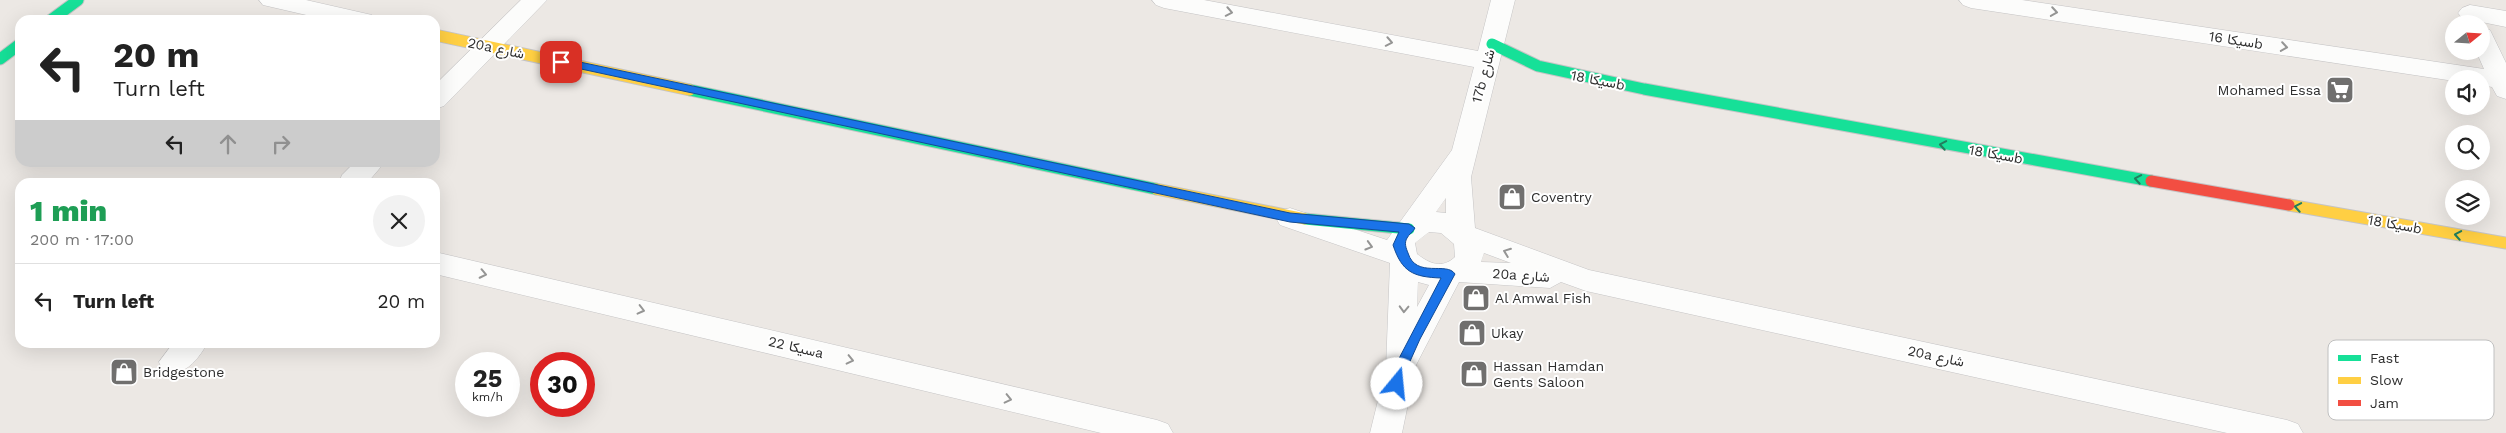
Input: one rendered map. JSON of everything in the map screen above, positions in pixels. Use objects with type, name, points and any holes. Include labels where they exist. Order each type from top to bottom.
[{"type":"street","points":[[58,15],[78,0]]},
{"type":"street","points":[[271,0],[341,15]]},
{"type":"street","points":[[440,95],[535,0]]},
{"type":"street","name":"سيكا 18b","points":[[1164,0],[1490,52],[1538,66],[1644,89],[1910,139],[2506,243]]},
{"type":"street","name":"17b شارع","points":[[1462,234],[1458,177],[1503,0]]},
{"type":"street","name":"سيكا 16b","points":[[1971,0],[2504,85]]},
{"type":"street","points":[[2470,12],[2506,19]]},
{"type":"street","name":"20a شارع","points":[[440,36],[1290,218],[1410,227]]},
{"type":"street","points":[[0,59],[15,48]]},
{"type":"street","points":[[2490,55],[2504,85]]},
{"type":"street","name":"17b شارع","points":[[1410,227],[1463,152]]},
{"type":"street","points":[[356,178],[367,167]]},
{"type":"street","name":"20a شارع","points":[[1290,218],[1403,257]]},
{"type":"street","points":[[1386,433],[1401,368],[1403,257],[1399,245],[1402,236],[1410,227],[1424,222],[1438,222],[1450,225],[1462,234],[1469,243],[1469,259],[1453,273],[1401,368]]},
{"type":"street","name":"20a شارع","points":[[1462,234],[1586,280],[2286,433]]},
{"type":"street","points":[[1403,257],[1412,268],[1424,273],[1453,273]]},
{"type":"street","name":"سيكا 22a","points":[[440,264],[1157,433]]},
{"type":"street","name":"20a شارع","points":[[1453,273],[1586,280]]},
{"type":"traffic: fast","points":[[58,15],[78,0]]},
{"type":"traffic: fast","points":[[1492,44],[1538,66],[1644,89],[2151,181]]},
{"type":"traffic: fast","points":[[0,59],[15,48]]},
{"type":"traffic: fast","points":[[690,90],[1156,189]]},
{"type":"traffic: fast","points":[[1305,219],[1409,229]]},
{"type":"traffic: slow","points":[[440,36],[690,90]]},
{"type":"traffic: slow","points":[[1156,189],[1305,219]]},
{"type":"traffic: slow","points":[[2289,205],[2506,243]]},
{"type":"traffic: jam","points":[[2151,181],[2289,205]]},
{"type":"place","name":"Mohamed Essa","points":[[2340,90]]},
{"type":"place","name":"Coventry","points":[[1512,197]]},
{"type":"place","name":"Al Amwal Fish","points":[[1476,298]]},
{"type":"place","name":"Ukay","points":[[1472,333]]},
{"type":"place","name":"Bridgestone","points":[[124,372]]},
{"type":"place","name":"Hassan Hamdan Gents Saloon","points":[[1474,374]]},
{"type":"route","points":[[561,62],[1290,218],[1369,223],[1409,228],[1402,236],[1399,245],[1404,260],[1412,268],[1424,273],[1449,274],[1415,338],[1401,368],[1397,384]]}]
